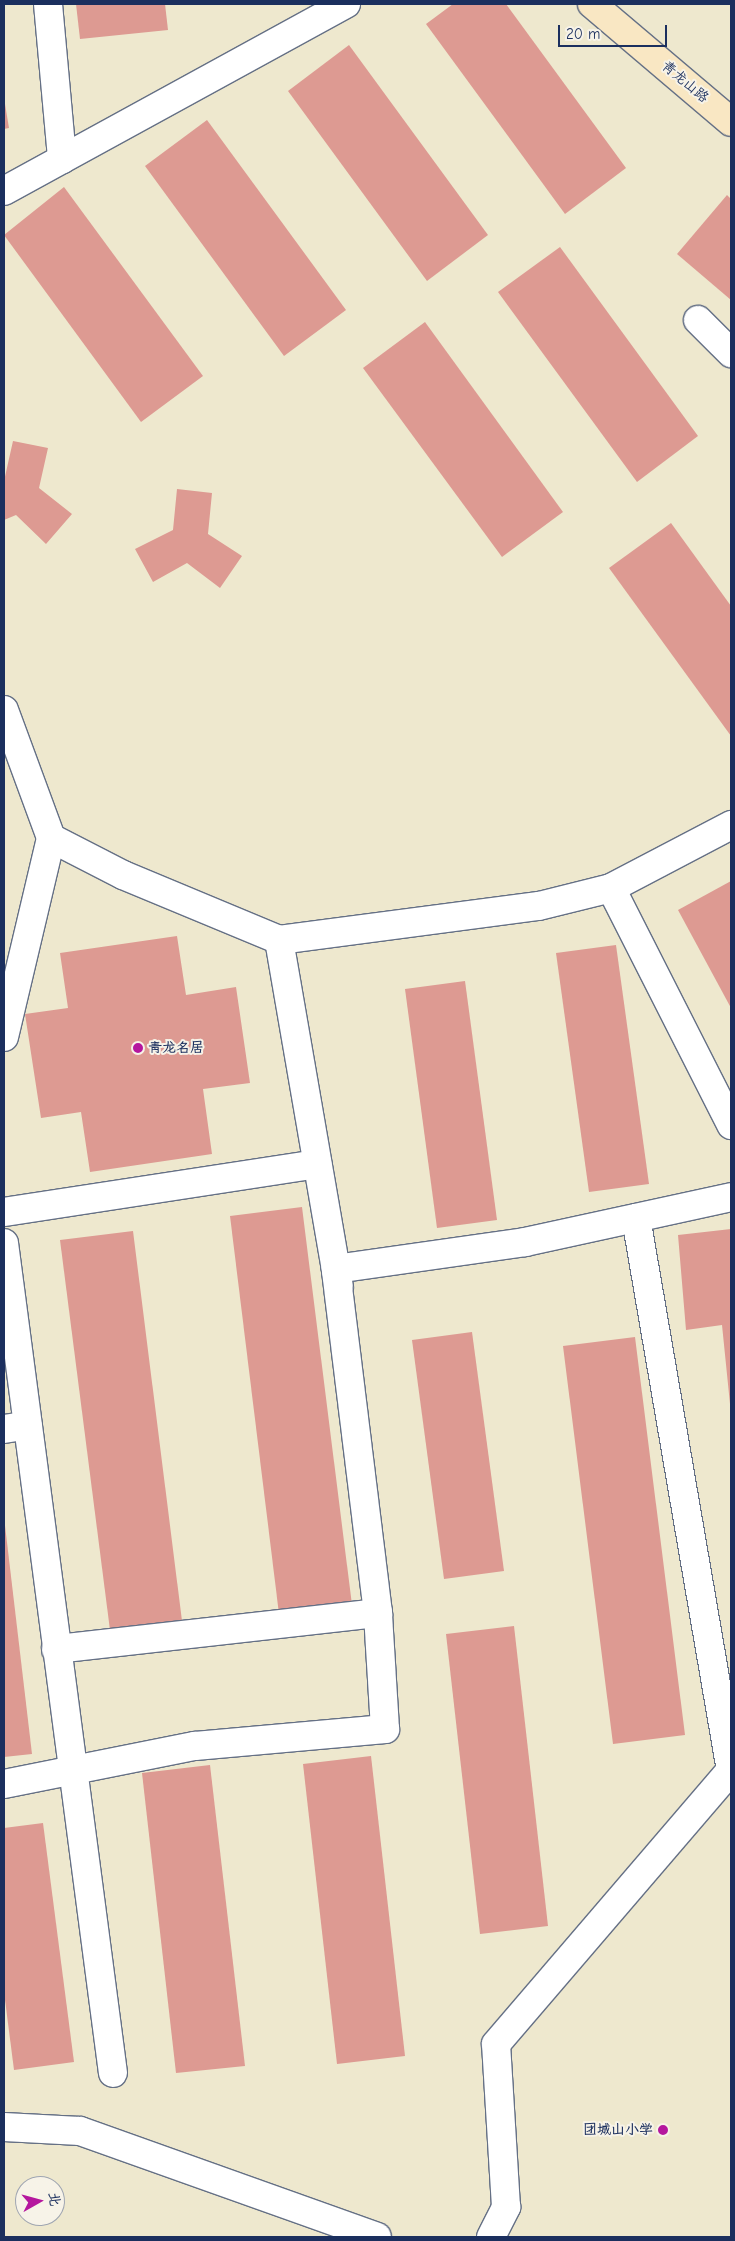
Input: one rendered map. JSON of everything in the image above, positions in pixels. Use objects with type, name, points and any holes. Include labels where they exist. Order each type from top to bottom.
[{"type":"street","points":[[48,4],[62,159]]},
{"type":"street","points":[[4,191],[346,4]]},
{"type":"street","name":"青龙山路","points":[[592,4],[731,122]]},
{"type":"street","points":[[698,320],[731,352]]},
{"type":"street","points":[[4,710],[51,838],[4,1037]]},
{"type":"street","points":[[51,838],[123,875],[279,940],[539,906],[610,888],[731,825]]},
{"type":"street","points":[[610,888],[731,1125]]},
{"type":"street","points":[[279,940],[338,1286]]},
{"type":"street","points":[[4,1212],[318,1164]]},
{"type":"street","points":[[4,1784],[195,1746],[385,1729],[378,1613],[336,1269],[525,1242],[731,1197]]},
{"type":"street","points":[[491,2237],[506,2207],[496,2044],[731,1771],[636,1218]]},
{"type":"street","points":[[4,1243],[16,1427],[56,1650],[113,2073]]},
{"type":"street","points":[[56,1650],[378,1613]]},
{"type":"street","points":[[4,2127],[80,2132],[376,2237]]},
{"type":"building","points":[[76,4],[165,4],[168,30],[80,39]]},
{"type":"building","points":[[453,4],[506,4],[626,168],[565,214],[426,24]]},
{"type":"building","points":[[349,45],[488,235],[427,281],[288,91]]},
{"type":"building","points":[[4,98],[9,128],[4,129]]},
{"type":"building","points":[[207,120],[346,310],[284,356],[145,166]]},
{"type":"building","points":[[64,187],[203,376],[141,422],[4,235]]},
{"type":"building","points":[[727,195],[731,199],[731,300],[677,254]]},
{"type":"building","points":[[560,247],[698,436],[637,482],[498,292]]},
{"type":"building","points":[[425,322],[563,512],[502,557],[363,368]]},
{"type":"building","points":[[13,441],[48,448],[39,488],[72,514],[46,544],[16,515],[4,520],[4,481]]},
{"type":"building","points":[[177,489],[212,493],[208,534],[242,556],[220,588],[187,563],[153,582],[135,549],[173,530]]},
{"type":"building","points":[[671,523],[731,606],[731,736],[609,568]]},
{"type":"building","points":[[731,881],[731,1008],[678,910]]},
{"type":"building","name":"青龙名居","points":[[177,936],[186,995],[236,987],[250,1083],[203,1089],[212,1154],[90,1172],[81,1112],[41,1118],[25,1014],[68,1008],[60,953]]},
{"type":"building","points":[[616,945],[649,1184],[589,1192],[556,953]]},
{"type":"building","points":[[465,981],[497,1220],[437,1228],[405,989]]},
{"type":"building","points":[[302,1207],[352,1605],[279,1614],[230,1216]]},
{"type":"building","points":[[731,1229],[730,1404],[722,1325],[686,1330],[678,1235]]},
{"type":"building","points":[[133,1231],[183,1629],[111,1638],[60,1240]]},
{"type":"building","points":[[472,1332],[504,1571],[444,1579],[412,1340]]},
{"type":"building","points":[[635,1337],[685,1735],[613,1744],[563,1346]]},
{"type":"building","points":[[4,1517],[32,1754],[4,1757]]},
{"type":"building","points":[[514,1626],[548,1926],[480,1934],[446,1634]]},
{"type":"building","points":[[371,1756],[405,2056],[337,2064],[303,1764]]},
{"type":"building","points":[[210,1765],[245,2066],[176,2073],[142,1773]]},
{"type":"building","points":[[43,1823],[74,2062],[14,2070],[4,1992],[4,1828]]},
{"type":"place","name":"青龙名居","points":[[138,1048]]},
{"type":"place","name":"团城山小学","points":[[663,2130]]}]
